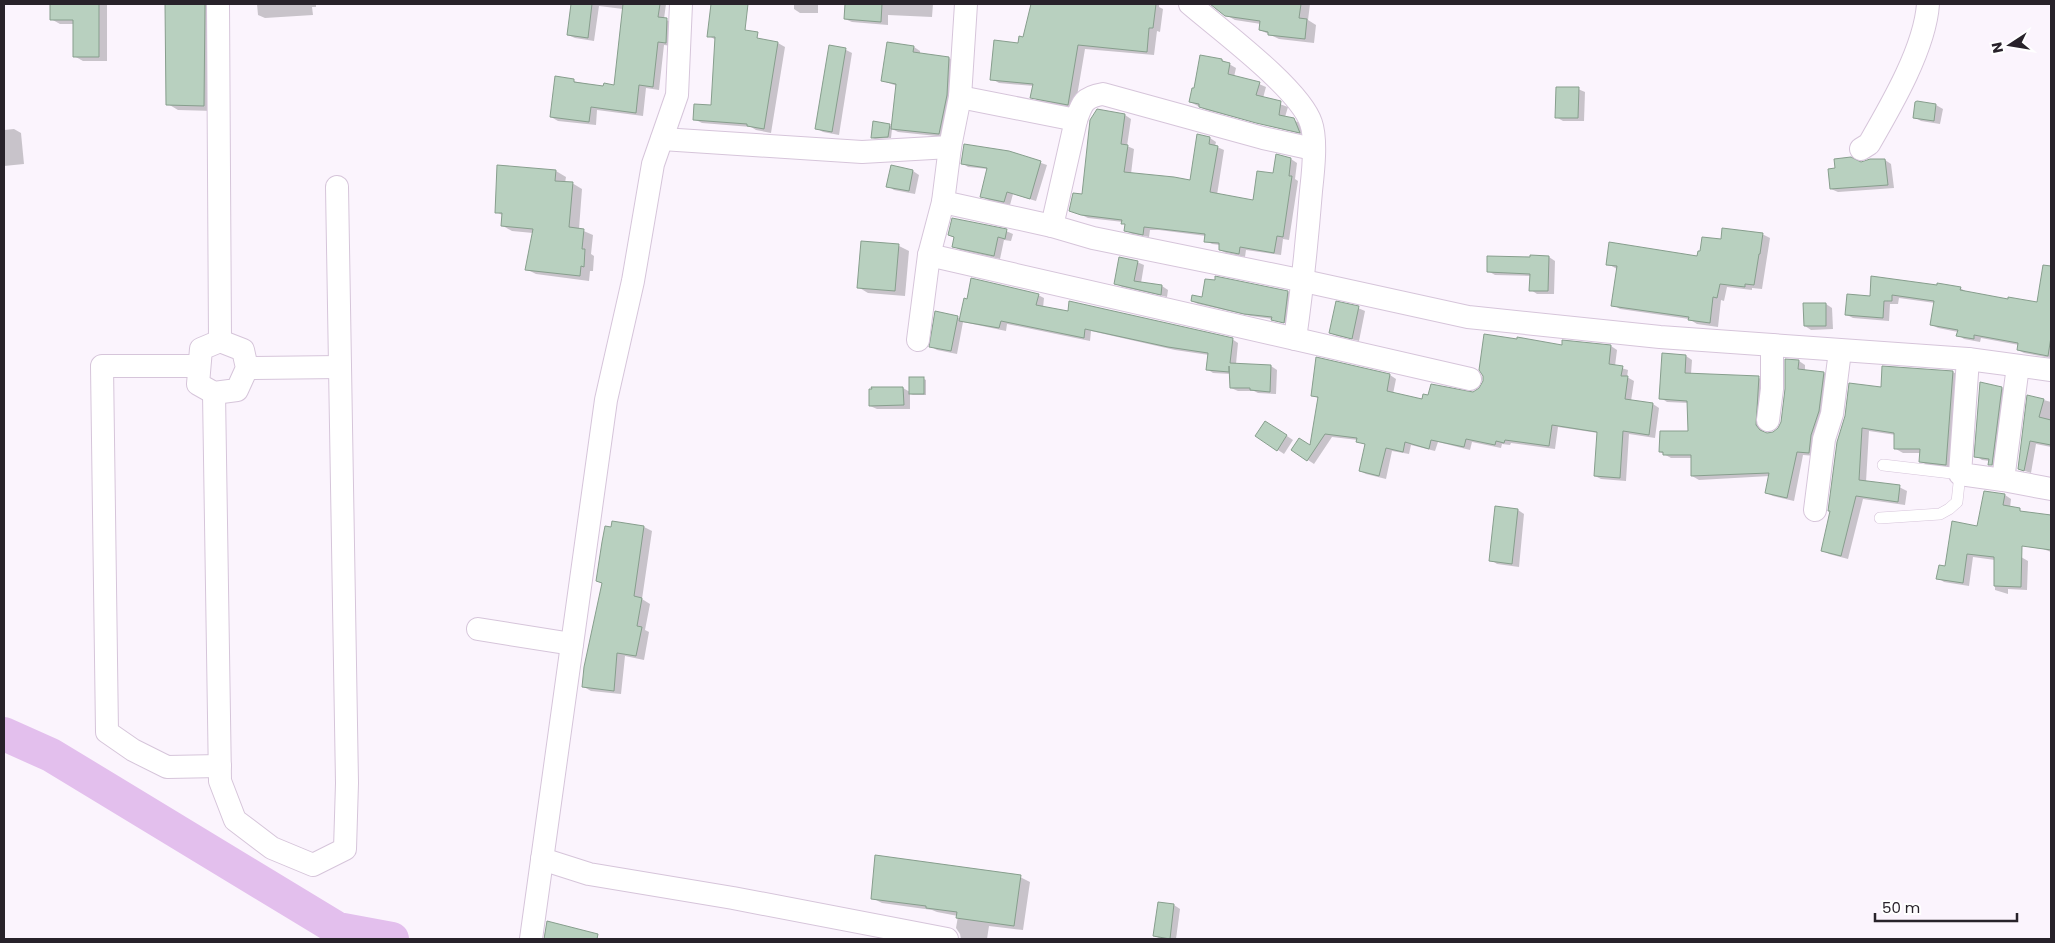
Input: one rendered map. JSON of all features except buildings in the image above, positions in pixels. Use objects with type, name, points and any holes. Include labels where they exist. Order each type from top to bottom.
[{"type":"street","points":[[218,4],[220,341]]},
{"type":"street","points":[[531,939],[606,400],[633,281],[653,164],[676,95],[681,4]]},
{"type":"street","points":[[918,340],[929,255],[944,202],[950,147],[960,97],[966,4]]},
{"type":"street","points":[[1190,4],[1285,85],[1301,104],[1311,123],[1314,150],[1304,281],[1295,339]]},
{"type":"street","points":[[1861,149],[1869,144],[1904,81],[1927,18],[1928,4]]},
{"type":"street","points":[[1052,226],[1076,120],[1081,105],[1090,96],[1103,94],[1314,150]]},
{"type":"street","points":[[960,97],[1076,120]]},
{"type":"street","points":[[662,139],[862,152],[950,147]]},
{"type":"street","points":[[214,393],[220,781],[235,820],[272,848],[313,865],[346,849],[347,783],[337,187]]},
{"type":"street","points":[[944,202],[1052,226],[1093,238],[1468,317],[1660,337],[1968,359],[2051,370]]},
{"type":"street","points":[[929,255],[1470,379]]},
{"type":"street","points":[[220,341],[243,350],[247,368],[237,390],[214,393],[198,384],[198,366],[202,350],[220,341]]},
{"type":"street","points":[[1768,420],[1772,388],[1772,344]]},
{"type":"street","points":[[1814,510],[1824,438],[1832,414],[1840,351]]},
{"type":"street","points":[[1968,359],[1960,474],[2051,489]]},
{"type":"street","points":[[198,366],[102,366],[107,732],[133,750],[167,767],[220,766]]},
{"type":"street","points":[[2003,480],[2018,366]]},
{"type":"street","points":[[247,368],[340,367]]},
{"type":"street","points":[[478,628],[572,644]]},
{"type":"street","points":[[542,859],[589,874],[733,898],[948,939]]},
{"type":"lane","points":[[1880,518],[1940,514],[1949,510],[1957,502],[1960,474],[1883,465]]},
{"type":"waterway","points":[[4,734],[51,755],[338,929],[392,939]]}]
